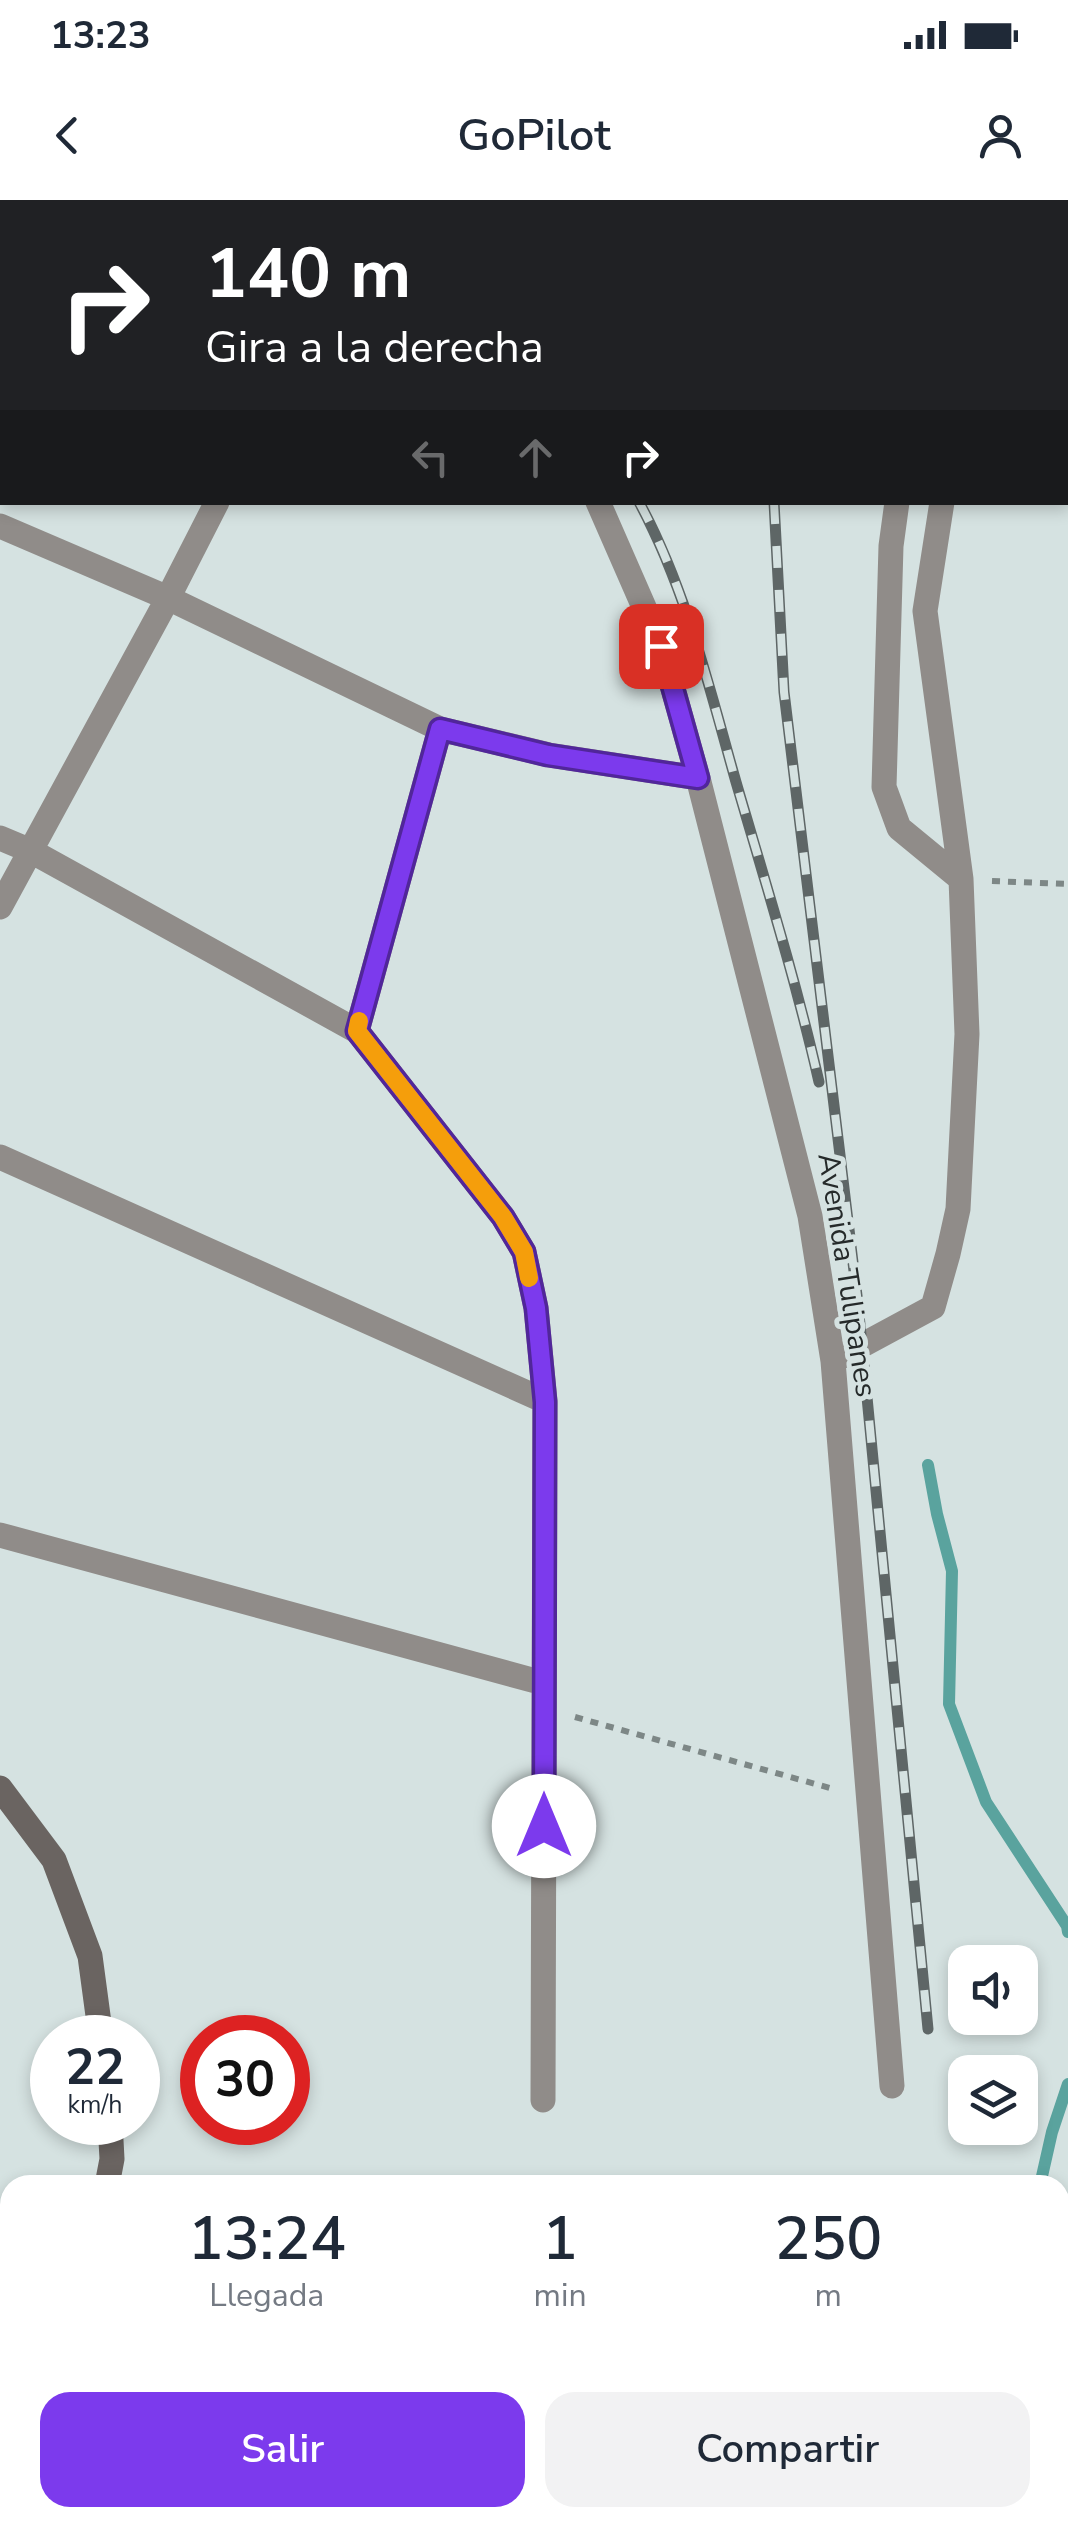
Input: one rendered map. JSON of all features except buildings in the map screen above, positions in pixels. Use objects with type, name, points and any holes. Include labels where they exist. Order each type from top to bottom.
[{"type":"street","points":[[0,906],[215,505]]},
{"type":"street","name":"Avenida Tulipanes","points":[[599,505],[661,646],[810,1216],[833,1361],[892,2086]]},
{"type":"street","points":[[897,505],[891,546],[884,786],[898,828],[961,879]]},
{"type":"street","points":[[833,1361],[932,1307],[958,1209],[967,1034],[961,879],[925,611],[942,505]]},
{"type":"street","points":[[0,526],[168,598],[440,729],[548,755],[698,778]]},
{"type":"street","points":[[357,1031],[440,729]]},
{"type":"street","points":[[0,838],[31,851],[357,1031],[503,1217],[524,1252],[536,1308],[545,1402],[543,2100]]},
{"type":"street","points":[[0,1158],[545,1402]]},
{"type":"street","points":[[0,1535],[544,1696]]},
{"type":"street","points":[[0,1788],[54,1860],[90,1956],[98,2015]]},
{"type":"street","points":[[109,2175],[111,2145]]},
{"type":"path","points":[[961,879],[1068,884]]},
{"type":"path","points":[[544,1696],[867,1798]]},
{"type":"waterway","points":[[928,1465],[952,1571],[949,1704],[986,1802],[1068,1932]]},
{"type":"waterway","points":[[1042,2175],[1068,2084]]},
{"type":"railway","points":[[641,505],[670,569],[695,639],[819,1082]]},
{"type":"railway","points":[[774,505],[784,692],[858,1304],[928,2029]]},
{"type":"slow traffic","points":[[359,1021],[357,1031],[503,1217],[524,1252],[529,1278]]},
{"type":"route","points":[[544,1826],[545,1402],[536,1308],[524,1252],[503,1217],[357,1031],[440,729],[548,755],[698,778],[661,646]]}]
